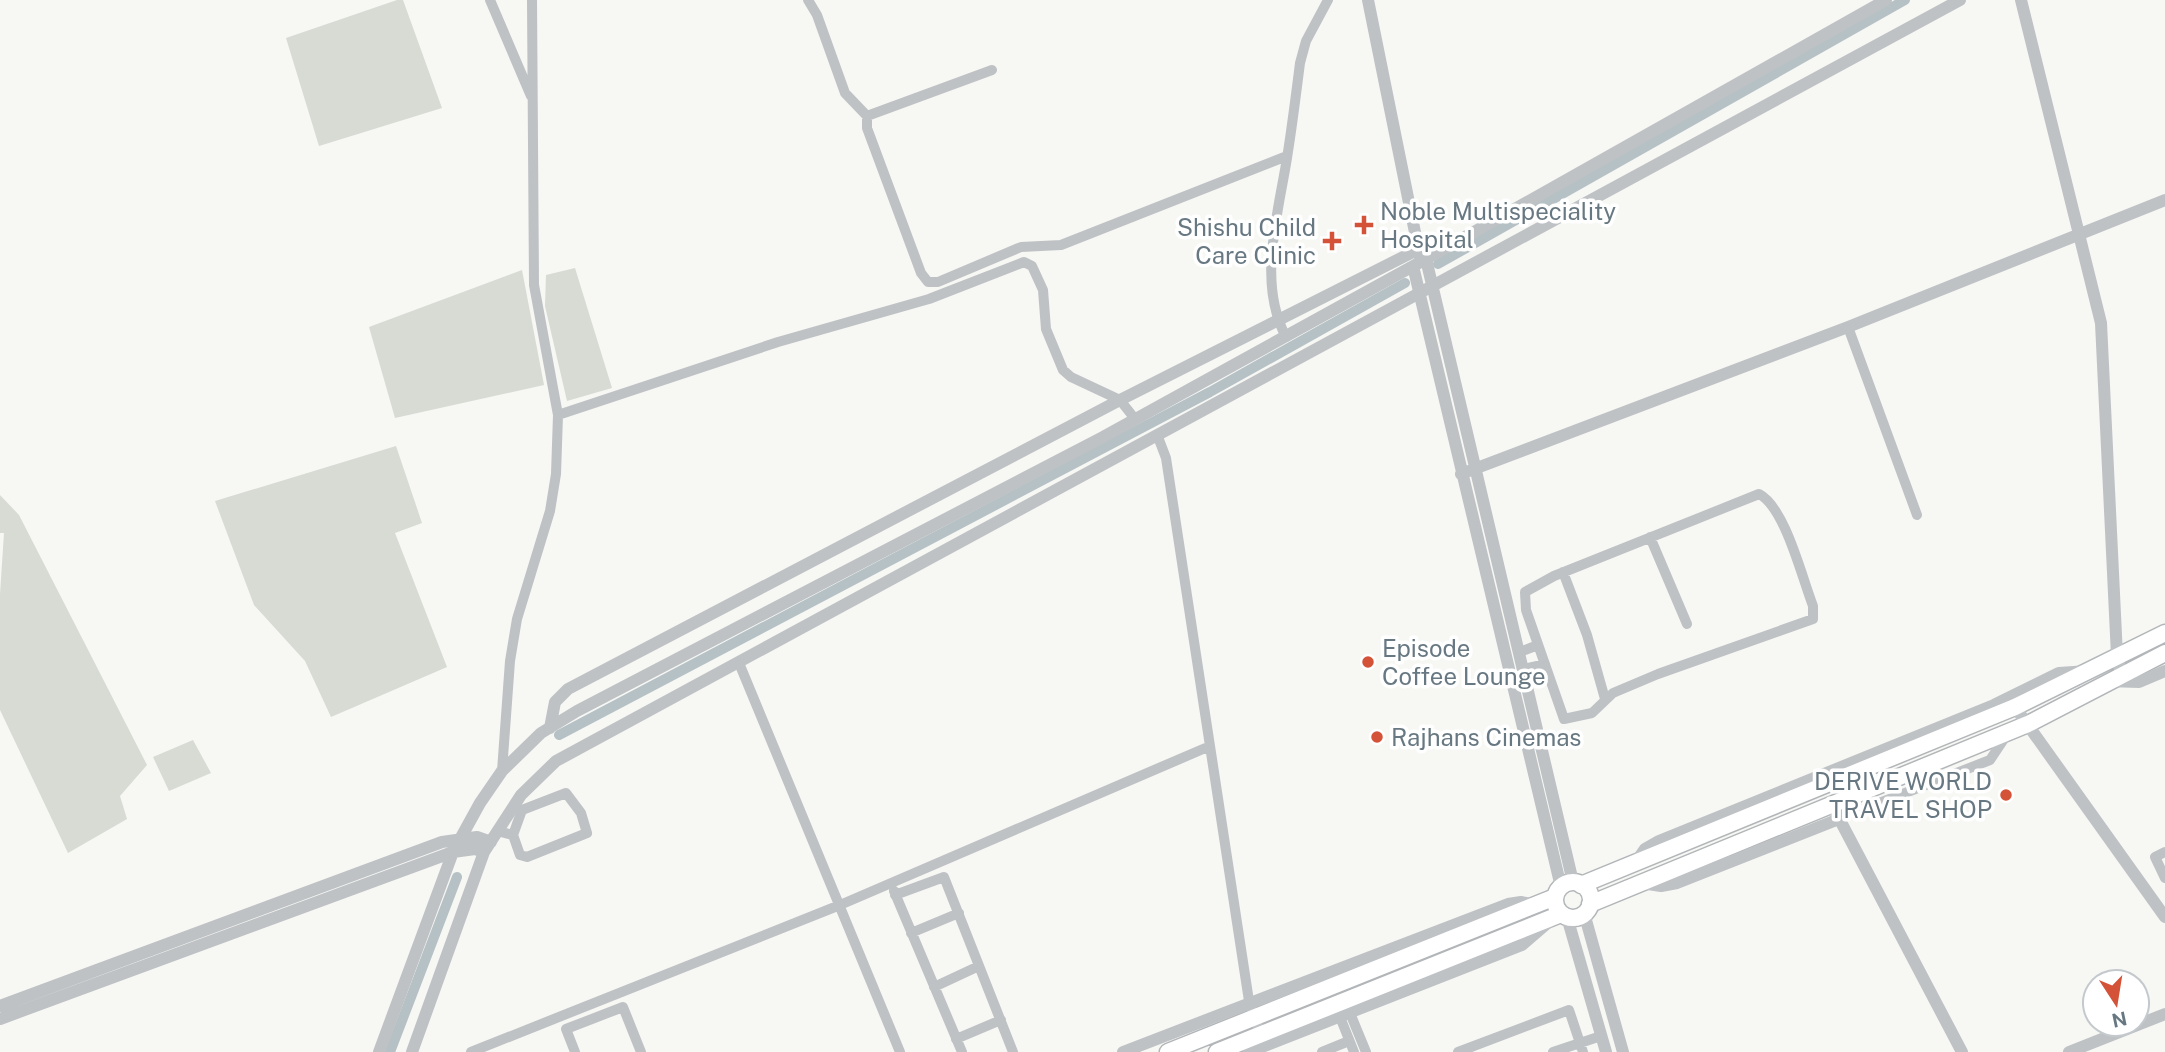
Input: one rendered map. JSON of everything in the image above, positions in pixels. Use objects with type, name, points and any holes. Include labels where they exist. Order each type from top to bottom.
[{"type":"main road","points":[[1168,1052],[1536,905],[1568,888],[2015,707],[2159,636]]},
{"type":"main road","points":[[1217,1052],[1270,1040],[1561,916],[1587,909],[1641,883],[1835,809],[2009,732],[2165,653]]},
{"type":"main road","points":[[1568,888],[1589,892],[1587,909]]},
{"type":"main road","points":[[1561,916],[1568,888]]},
{"type":"street","points":[[490,0],[534,102]]},
{"type":"street","points":[[502,771],[513,643],[521,598],[553,498],[558,415],[535,295],[532,0]]},
{"type":"street","points":[[808,0],[817,15],[845,93],[867,116],[867,128],[921,273],[932,283],[1021,247],[1061,245],[1287,156]]},
{"type":"street","points":[[1286,337],[1277,321],[1272,284],[1274,243],[1303,52],[1328,0]]},
{"type":"street","points":[[1368,0],[1420,259],[1420,293],[1461,474],[1568,888]]},
{"type":"street","points":[[379,1052],[453,852],[502,771],[550,728],[577,711],[1286,337],[1420,259],[1886,0]]},
{"type":"street","points":[[412,1052],[491,842],[521,795],[556,761],[1960,0]]},
{"type":"street","points":[[2021,0],[2101,323],[2117,656],[2114,678],[2139,682],[2165,671]]},
{"type":"street","points":[[867,116],[992,70]]},
{"type":"street","points":[[1461,474],[1848,327],[2165,200]]},
{"type":"street","points":[[1420,259],[1432,287],[1520,652],[1568,888]]},
{"type":"street","points":[[550,728],[555,702],[568,689],[1120,400],[1277,321],[1420,259]]},
{"type":"street","points":[[558,415],[778,342],[929,299],[1024,262],[1034,269],[1045,294],[1046,329],[1063,370],[1071,377],[1120,400],[1135,419]]},
{"type":"street","points":[[1848,327],[1917,515]]},
{"type":"street","points":[[1158,437],[1166,458],[1249,1001],[1255,1017],[1270,1040]]},
{"type":"street","points":[[1759,494],[1766,498],[1777,513],[1815,614],[1807,622],[1668,670],[1605,699],[1591,713],[1564,719],[1527,610],[1525,592],[1563,572],[1759,494]]},
{"type":"street","points":[[1650,537],[1687,624]]},
{"type":"street","points":[[1563,572],[1587,635],[1605,699]]},
{"type":"street","points":[[2159,636],[2165,622]]},
{"type":"street","points":[[1520,652],[1538,645]]},
{"type":"street","points":[[739,663],[900,1052]]},
{"type":"street","points":[[1524,669],[1545,664]]},
{"type":"street","points":[[1636,862],[1645,849],[1659,841],[1994,705],[2059,673],[2088,671]]},
{"type":"street","points":[[2015,707],[2165,917]]},
{"type":"street","points":[[471,1052],[891,884],[1210,746]]},
{"type":"street","points":[[566,793],[580,813],[587,833],[527,857],[520,855],[513,835],[522,810],[566,793]]},
{"type":"street","points":[[1835,809],[1962,1052]]},
{"type":"street","points":[[0,1019],[453,852],[475,849],[513,835]]},
{"type":"street","points":[[0,1006],[442,842],[461,837],[477,837],[491,842]]},
{"type":"street","points":[[2165,852],[2155,857],[2165,878]]},
{"type":"street","points":[[895,895],[944,877],[1013,1052]]},
{"type":"street","points":[[891,884],[962,1052]]},
{"type":"street","points":[[1123,1052],[1249,1001],[1508,904],[1521,902],[1536,905]]},
{"type":"street","points":[[1587,909],[1623,1052]]},
{"type":"street","points":[[911,933],[959,913]]},
{"type":"street","points":[[1249,1052],[1270,1040],[1345,1015],[1528,942],[1561,916],[1606,1052]]},
{"type":"street","points":[[934,987],[979,966]]},
{"type":"street","points":[[575,1052],[566,1029],[622,1007],[641,1052]]},
{"type":"street","points":[[1458,1052],[1569,1010],[1582,1047]]},
{"type":"street","points":[[2069,1052],[2165,1014]]},
{"type":"street","points":[[1345,1015],[1349,1041],[1354,1052]]},
{"type":"street","points":[[1345,1015],[1366,1052]]},
{"type":"street","points":[[956,1039],[1001,1020]]},
{"type":"street","points":[[1553,1052],[1582,1047],[1601,1036]]},
{"type":"street","points":[[498,1041],[503,1052]]},
{"type":"street","points":[[1322,1052],[1349,1041]]},
{"type":"shaded area","points":[[403,0],[442,108],[319,146],[286,38]]},
{"type":"shaded area","points":[[575,268],[612,388],[567,401],[545,306],[546,275]]},
{"type":"shaded area","points":[[522,270],[544,385],[395,418],[369,327]]},
{"type":"shaded area","points":[[396,446],[422,523],[395,533],[447,667],[331,717],[305,661],[254,605],[215,501]]},
{"type":"shaded area","points":[[0,495],[19,515],[147,765],[120,796],[127,819],[68,853],[0,710],[0,594],[4,533],[0,533]]},
{"type":"shaded area","points":[[193,740],[211,773],[169,791],[153,757]]},
{"type":"waterway","points":[[1438,264],[1905,0]]},
{"type":"waterway","points":[[559,735],[1210,392],[1405,283]]},
{"type":"waterway","points":[[390,1052],[457,877]]},
{"type":"place","name":"Noble Multispeciality Hospital","points":[[1364,225]]},
{"type":"place","name":"Shishu Child Care Clinic","points":[[1332,241]]},
{"type":"place","name":"Episode Coffee Lounge","points":[[1368,662]]},
{"type":"place","name":"Rajhans Cinemas","points":[[1377,737]]},
{"type":"place","name":"DERIVE WORLD TRAVEL SHOP","points":[[2006,795]]}]
